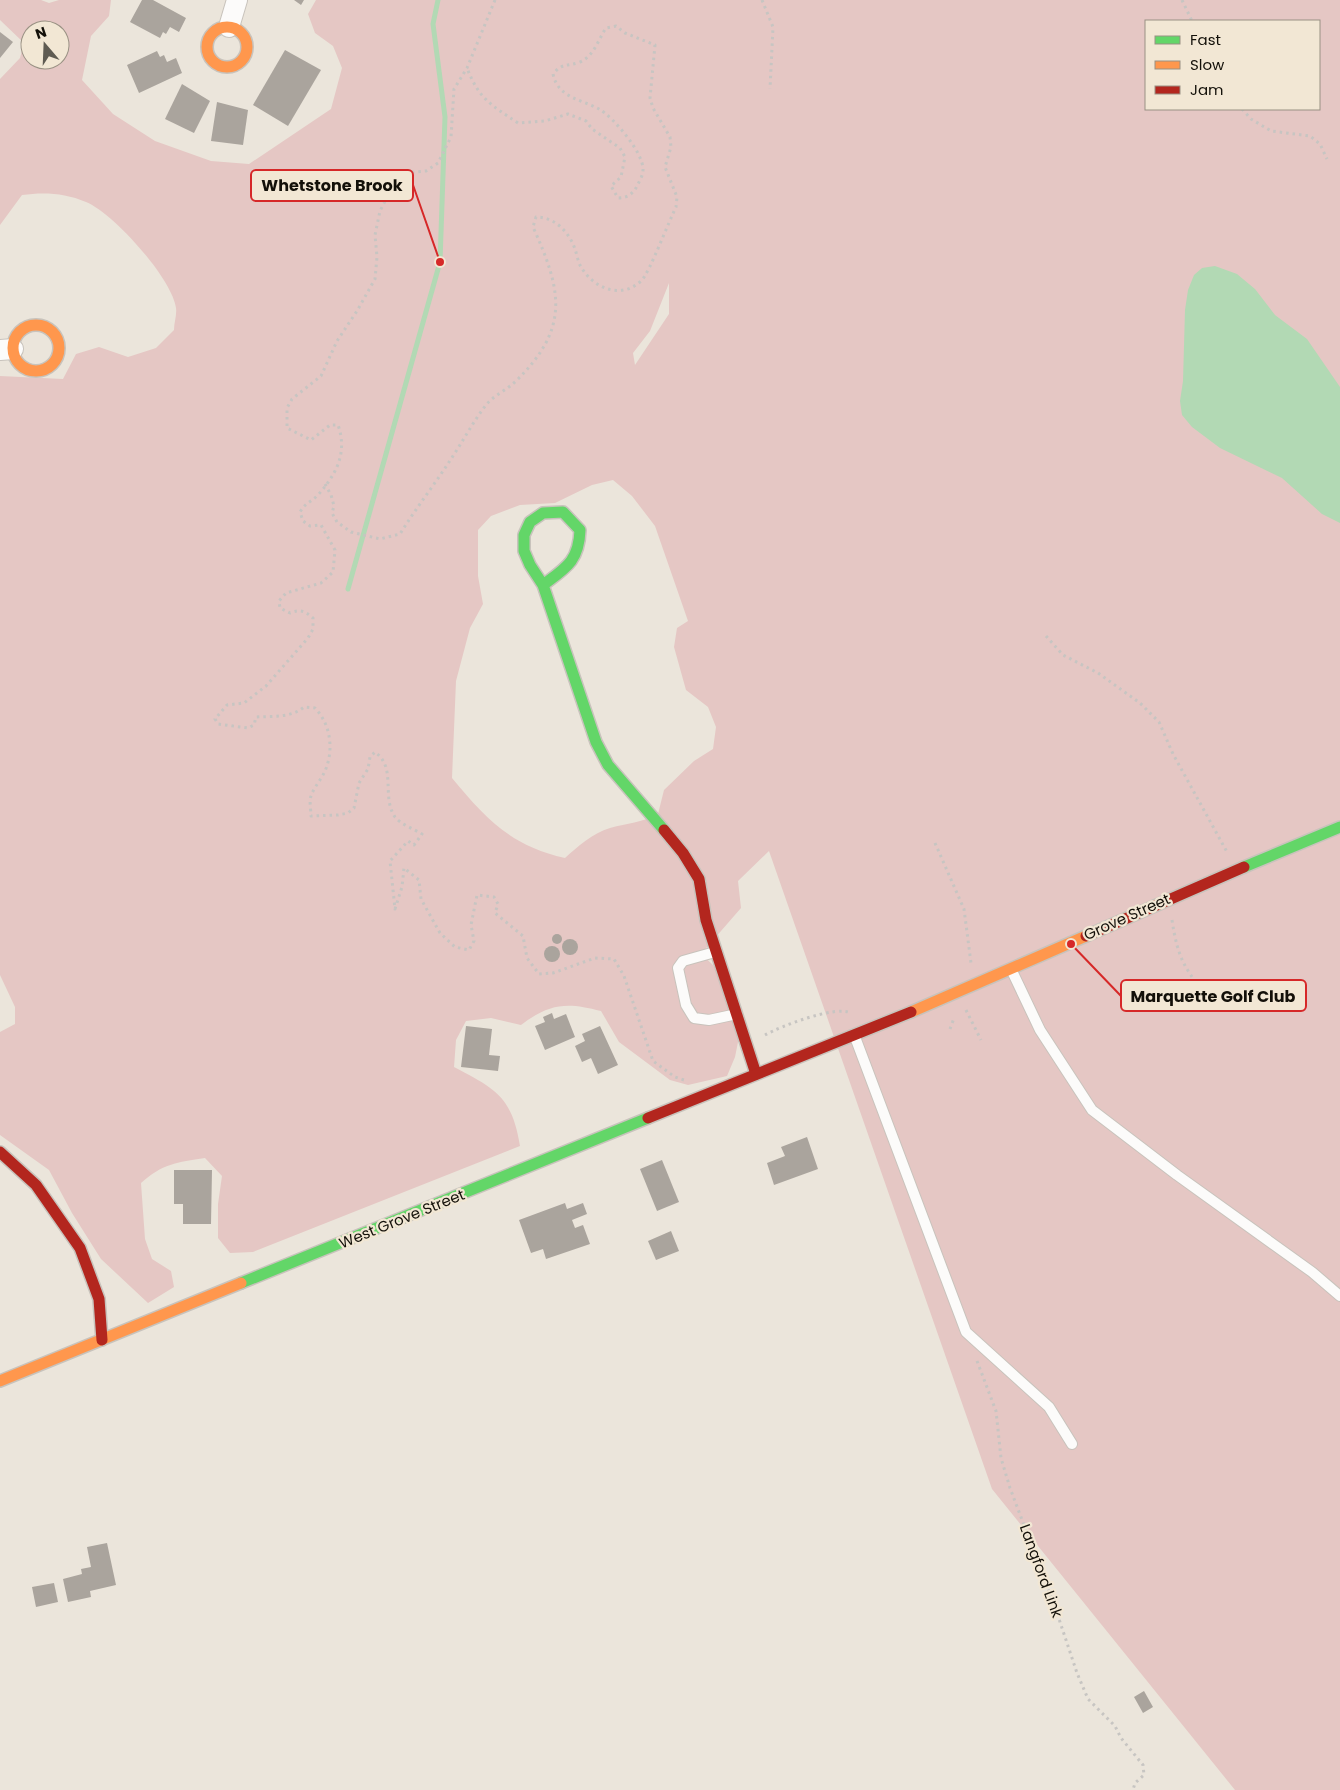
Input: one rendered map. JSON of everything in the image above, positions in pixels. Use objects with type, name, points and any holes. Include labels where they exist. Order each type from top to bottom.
[{"type":"main road","points":[[36,326],[43,327],[55,335],[59,349],[53,363],[40,371],[25,368],[7,349],[23,330],[36,326]]},
{"type":"main road","points":[[543,585],[567,566],[578,554],[580,530],[563,512],[542,513],[530,522],[522,537],[523,550],[543,585],[596,742],[608,765],[683,853],[699,879],[706,920],[756,1074]]},
{"type":"main road","name":"Grove Street","points":[[804,1054],[965,990],[1168,898],[1340,826]]},
{"type":"main road","name":"West Grove Street","points":[[0,1381],[586,1145],[804,1054]]},
{"type":"main road","points":[[0,1152],[36,1185],[80,1248],[99,1299],[102,1340]]},
{"type":"street","points":[[229,27],[237,0]]},
{"type":"lane","points":[[717,951],[683,961],[678,968],[686,1005],[694,1018],[709,1020],[738,1014]]},
{"type":"lane","points":[[1011,968],[1040,1030],[1092,1110],[1176,1175],[1312,1272],[1340,1296]]},
{"type":"lane","points":[[854,1035],[966,1332],[1049,1407],[1072,1444]]},
{"type":"path","points":[[495,0],[467,68],[454,89],[451,137],[438,163],[426,171],[403,173],[396,178],[378,219],[375,235],[377,257],[375,279],[337,341],[321,376],[292,400],[287,408],[287,428],[311,440],[330,425],[338,425],[343,439],[340,462],[316,497],[305,503],[300,512],[303,521],[310,526],[321,525],[335,550],[333,572],[321,583],[286,592],[279,601],[280,608],[290,613],[297,610],[306,611],[313,618],[314,629],[291,660],[266,686],[244,703],[227,705],[215,719],[218,724],[248,728],[254,725],[256,717],[288,715],[296,713],[304,707],[316,708],[321,714],[328,733],[331,750],[324,772],[311,797],[311,816],[348,813],[354,808],[359,783],[368,769],[370,757],[375,752],[381,756],[388,768],[387,790],[395,817],[422,834],[414,845],[408,841],[390,861],[395,909],[402,886],[404,868],[419,880],[424,907],[440,933],[455,947],[469,950],[474,941],[471,925],[477,895],[494,897],[498,904],[495,913],[523,936],[527,958],[539,974],[553,973],[595,958],[614,959],[624,976],[653,1061],[675,1077],[686,1080]]},
{"type":"path","points":[[762,0],[772,27],[770,89]]},
{"type":"path","points":[[1182,0],[1192,20]]},
{"type":"path","points":[[325,484],[334,506],[332,513],[337,522],[351,532],[380,539],[400,534],[489,401],[515,383],[536,360],[548,341],[557,311],[556,299],[546,257],[533,227],[536,216],[546,217],[564,229],[574,247],[581,267],[596,282],[614,292],[624,292],[642,279],[676,207],[677,197],[665,167],[671,147],[670,137],[653,108],[650,98],[654,45],[625,33],[616,26],[606,28],[589,56],[580,62],[560,66],[552,74],[555,84],[570,98],[599,109],[608,116],[623,131],[640,158],[643,168],[641,177],[635,191],[625,198],[618,198],[611,186],[621,177],[625,157],[620,148],[592,129],[586,121],[568,114],[545,120],[518,123],[486,100],[475,89],[467,68]]},
{"type":"path","points":[[1243,110],[1250,119],[1271,131],[1310,136],[1320,144],[1328,159]]},
{"type":"path","points":[[1046,636],[1063,654],[1105,678],[1140,703],[1159,722],[1173,754],[1235,871]]},
{"type":"path","points":[[935,843],[964,909],[972,967],[965,990],[965,1007],[981,1040]]},
{"type":"path","points":[[1168,898],[1176,945],[1183,963],[1192,980],[1214,1002]]},
{"type":"path","points":[[747,1044],[773,1031],[833,1011],[846,1010],[857,1016],[854,1035]]},
{"type":"path","name":"Langford Link","points":[[966,1332],[996,1411],[1001,1458],[1010,1488],[1056,1610],[1077,1673],[1088,1699],[1115,1726],[1121,1738],[1143,1765],[1144,1775],[1135,1783],[1132,1790]]},
{"type":"shaded area","points":[[0,0],[41,0],[49,3],[59,0],[111,0],[109,16],[91,36],[82,80],[113,114],[155,141],[211,161],[249,164],[331,109],[342,68],[333,46],[315,33],[308,14],[316,0],[1340,0],[1340,1790],[1235,1790],[992,1489],[769,851],[738,881],[741,908],[701,954],[713,965],[742,1022],[735,1057],[727,1076],[688,1085],[670,1080],[619,1042],[601,1011],[589,1008],[559,1006],[541,1012],[521,1025],[491,1018],[466,1021],[456,1040],[454,1067],[481,1082],[500,1096],[512,1116],[520,1146],[253,1252],[230,1253],[218,1238],[218,1204],[222,1176],[205,1158],[170,1165],[141,1183],[145,1239],[152,1259],[171,1271],[174,1287],[148,1303],[101,1259],[72,1213],[49,1170],[0,1135],[0,1032],[15,1024],[15,1007],[0,975],[0,376],[63,379],[76,354],[99,347],[128,357],[156,348],[174,330],[176,308],[164,280],[140,248],[111,219],[86,202],[54,194],[22,195],[0,225],[0,79],[20,58],[20,70],[70,70],[70,20],[20,20],[20,39],[0,20]],"holes":[[[669,283],[669,314],[635,365],[633,353],[650,331]],[[613,480],[632,496],[655,526],[688,621],[677,628],[674,647],[686,690],[708,707],[716,727],[713,749],[694,761],[664,790],[658,814],[597,833],[565,858],[529,846],[501,829],[476,806],[452,778],[456,681],[470,628],[483,604],[478,576],[478,530],[491,516],[520,505],[555,503],[592,485]]]},
{"type":"shaded area","points":[[1215,266],[1237,274],[1255,289],[1275,315],[1307,339],[1340,387],[1340,523],[1322,514],[1282,478],[1220,448],[1192,427],[1182,415],[1180,401],[1183,381],[1185,310],[1188,290],[1194,275],[1202,268]]},
{"type":"building","points":[[142,0],[153,0],[186,18],[179,32],[170,27],[166,34],[163,32],[160,38],[130,22]]},
{"type":"building","points":[[294,0],[304,0],[301,5]]},
{"type":"building","points":[[0,32],[13,42],[0,58]]},
{"type":"building","points":[[285,50],[321,70],[288,126],[253,105]]},
{"type":"building","points":[[157,51],[160,57],[164,55],[167,62],[176,58],[182,73],[139,93],[127,65]]},
{"type":"building","points":[[182,84],[210,101],[194,133],[165,119]]},
{"type":"building","points":[[217,102],[248,110],[243,145],[211,141]]},
{"type":"building","points":[[555,934],[559,934],[562,939],[561,943],[555,944],[552,941],[552,937]]},
{"type":"building","points":[[570,939],[576,941],[578,947],[576,953],[570,955],[564,953],[562,947],[564,941]]},
{"type":"building","points":[[552,946],[558,948],[560,954],[558,960],[552,962],[546,960],[544,954],[546,948]]},
{"type":"building","points":[[552,1013],[554,1019],[566,1014],[575,1037],[545,1050],[535,1026],[545,1022],[543,1017]]},
{"type":"building","points":[[466,1026],[492,1029],[489,1055],[500,1056],[498,1071],[461,1067]]},
{"type":"building","points":[[600,1026],[618,1065],[598,1074],[591,1058],[582,1062],[575,1046],[585,1041],[582,1034]]},
{"type":"building","points":[[807,1137],[818,1169],[774,1185],[767,1163],[785,1156],[781,1147]]},
{"type":"building","points":[[662,1160],[679,1202],[657,1211],[640,1169]]},
{"type":"building","points":[[174,1170],[212,1170],[211,1224],[183,1224],[183,1204],[174,1204]]},
{"type":"building","points":[[565,1203],[567,1209],[583,1203],[587,1214],[572,1220],[575,1228],[583,1225],[590,1244],[546,1259],[543,1249],[531,1253],[519,1220]]},
{"type":"building","points":[[671,1231],[679,1251],[656,1260],[648,1241]]},
{"type":"building","points":[[107,1543],[116,1585],[90,1591],[91,1597],[68,1602],[63,1579],[82,1574],[81,1569],[91,1567],[87,1547]]},
{"type":"building","points":[[54,1583],[58,1602],[36,1607],[32,1587]]},
{"type":"building","points":[[1144,1691],[1153,1707],[1143,1713],[1134,1697]]},
{"type":"waterway","points":[[348,589],[440,262],[445,117],[433,24],[438,0]]},
{"type":"traffic: fast","points":[[543,585],[570,563],[577,549],[580,530],[563,512],[543,513],[530,522],[524,535],[524,551],[530,565],[543,585],[596,742],[608,765],[664,830]]},
{"type":"traffic: fast","points":[[1244,867],[1340,827]]},
{"type":"traffic: fast","points":[[241,1283],[648,1118]]},
{"type":"traffic: slow","points":[[231,27],[238,30],[244,36],[247,47],[246,55],[238,64],[231,67],[223,67],[216,64],[208,55],[207,43],[210,36],[219,28],[231,27]]},
{"type":"traffic: slow","points":[[36,325],[49,329],[55,335],[59,348],[55,361],[49,367],[36,371],[23,367],[17,361],[13,348],[17,335],[23,329],[36,325]]},
{"type":"traffic: slow","points":[[911,1012],[1086,936]]},
{"type":"traffic: slow","points":[[0,1381],[241,1283]]},
{"type":"traffic: jam","points":[[664,830],[683,853],[699,879],[706,920],[756,1074]]},
{"type":"traffic: jam","points":[[1086,936],[1244,867]]},
{"type":"traffic: jam","points":[[648,1118],[911,1012]]},
{"type":"traffic: jam","points":[[0,1152],[36,1185],[80,1248],[99,1299],[102,1340]]},
{"type":"place","name":"Whetstone Brook","points":[[440,262]]},
{"type":"place","name":"Marquette Golf Club","points":[[1071,944]]}]
